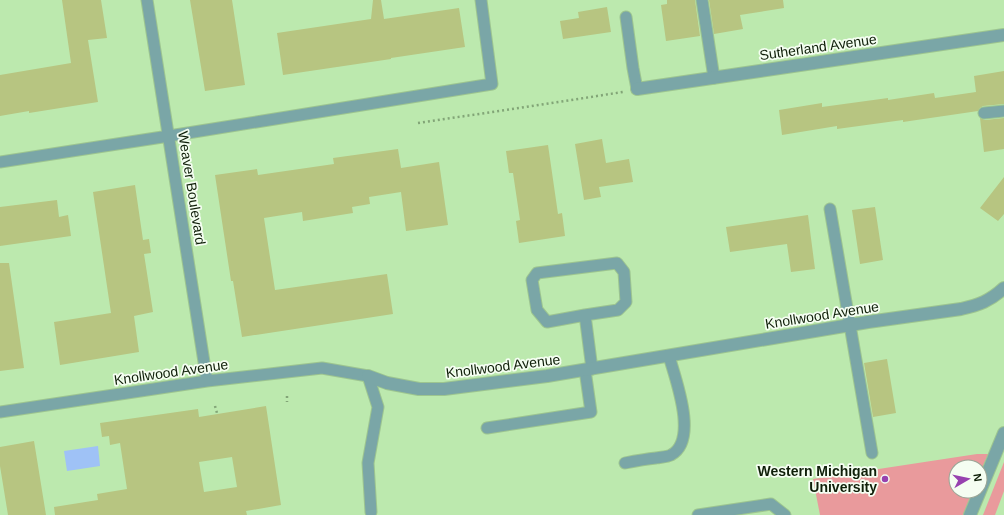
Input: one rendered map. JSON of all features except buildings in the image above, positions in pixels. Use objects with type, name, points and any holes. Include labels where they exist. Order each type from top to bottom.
[{"type":"street","name":"Sutherland Avenue","points":[[637,89],[1004,35]]},
{"type":"street","name":"Knollwood Avenue","points":[[368,376],[387,383],[419,389],[444,389],[547,376],[850,325],[961,309],[989,300],[1004,288]]},
{"type":"street","points":[[988,472],[1004,433]]},
{"type":"street","points":[[970,515],[977,499]]},
{"type":"lane","name":"Weaver Boulevard","points":[[147,0],[207,381]]},
{"type":"lane","points":[[0,162],[492,84],[481,0]]},
{"type":"lane","points":[[702,0],[714,78]]},
{"type":"lane","points":[[626,17],[637,89]]},
{"type":"lane","points":[[984,114],[1004,110]]},
{"type":"lane","points":[[830,209],[872,453]]},
{"type":"lane","points":[[617,263],[624,272],[626,302],[618,310],[585,315],[547,322],[537,310],[532,280],[537,273],[617,263]]},
{"type":"lane","points":[[486,428],[591,412],[585,315]]},
{"type":"lane","points":[[625,463],[670,456],[678,450],[683,437],[685,420],[681,397],[669,356]]},
{"type":"lane","name":"Knollwood Avenue","points":[[0,412],[207,381],[322,368],[368,376]]},
{"type":"lane","points":[[368,376],[378,407],[368,464],[371,512]]},
{"type":"lane","points":[[698,515],[771,504],[785,515]]},
{"type":"path","points":[[418,123],[637,89]]},
{"type":"path","points":[[287,396],[287,402]]},
{"type":"path","points":[[215,406],[217,413]]},
{"type":"shaded area","points":[[977,454],[988,454],[986,459],[948,459],[948,499],[969,499],[964,515],[820,515],[813,479]]},
{"type":"shaded area","points":[[1004,462],[1004,491],[995,515],[983,515]]},
{"type":"water","points":[[98,446],[100,466],[67,471],[64,451]]},
{"type":"place","name":"Western Michigan University","points":[[885,479]]}]
